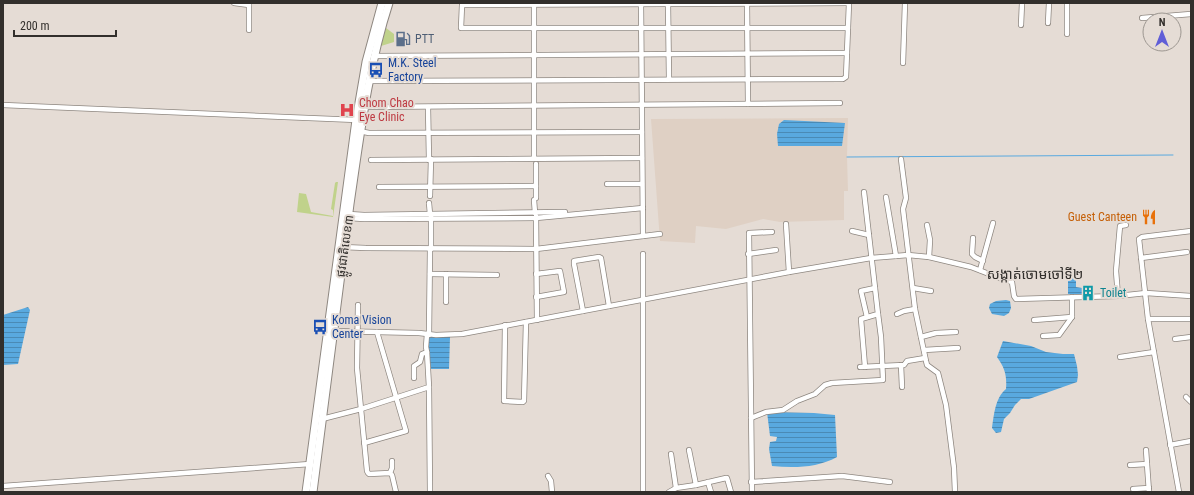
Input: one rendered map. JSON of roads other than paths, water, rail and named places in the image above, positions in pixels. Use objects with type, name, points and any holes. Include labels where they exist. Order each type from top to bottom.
[{"type":"highway","name":"ផ្លូវជាតិលេខ៣","points":[[313,492],[334,331],[341,247],[349,216],[366,62],[382,3]]},
{"type":"highway","name":"ផ្លូវជាតិលេខ៣","points":[[359,120],[364,107],[374,56],[389,3]]},
{"type":"highway","name":"ផ្លូវជាតិលេខ៣","points":[[306,492],[358,131]]},
{"type":"street","points":[[234,3],[249,4],[249,30]]},
{"type":"street","points":[[641,3],[643,236]]},
{"type":"street","points":[[668,3],[669,80]]},
{"type":"street","points":[[747,3],[748,104]]},
{"type":"street","points":[[369,81],[844,79],[846,77],[847,53],[848,28],[849,3],[462,5],[461,28],[848,28]]},
{"type":"street","points":[[902,63],[905,3]]},
{"type":"street","points":[[1021,26],[1022,3]]},
{"type":"street","points":[[1048,23],[1049,3]]},
{"type":"street","points":[[1067,3],[1067,34]]},
{"type":"street","points":[[534,4],[534,158]]},
{"type":"street","points":[[374,56],[847,53]]},
{"type":"street","points":[[364,107],[840,104]]},
{"type":"street","points":[[3,105],[359,120]]},
{"type":"street","points":[[428,107],[430,196]]},
{"type":"street","points":[[358,131],[369,133],[642,132]]},
{"type":"street","points":[[371,160],[642,158]]},
{"type":"street","points":[[901,159],[906,198],[902,209],[915,309],[927,365],[938,373],[946,404],[954,468],[955,492]]},
{"type":"street","points":[[536,164],[535,249],[537,320]]},
{"type":"street","points":[[606,184],[642,184]]},
{"type":"street","points":[[379,187],[430,188],[536,186]]},
{"type":"street","points":[[751,418],[766,412],[783,410],[797,401],[815,394],[825,385],[832,383],[883,380],[878,314],[864,192]]},
{"type":"street","points":[[886,197],[896,256]]},
{"type":"street","points":[[430,203],[430,274],[428,334],[426,347],[429,388],[430,492]]},
{"type":"street","points":[[349,216],[364,219],[429,216],[535,215],[643,208]]},
{"type":"street","points":[[980,270],[993,223]]},
{"type":"street","points":[[786,224],[789,272]]},
{"type":"street","points":[[927,225],[930,240],[929,257]]},
{"type":"street","points":[[1118,296],[1116,271],[1120,226],[1126,225]]},
{"type":"street","points":[[852,231],[869,235]]},
{"type":"street","points":[[1179,492],[1148,319],[1140,238],[1191,231]]},
{"type":"street","points":[[752,492],[748,254],[749,233],[772,232]]},
{"type":"street","points":[[341,247],[535,249],[660,234]]},
{"type":"street","points":[[973,238],[972,254],[983,261]]},
{"type":"street","points":[[748,254],[776,250]]},
{"type":"street","points":[[1141,258],[1187,252]]},
{"type":"street","points":[[642,254],[643,492]]},
{"type":"street","points":[[334,331],[462,334],[789,272],[871,258],[908,255],[929,257],[980,270],[1011,281],[1016,299],[1118,296],[1146,293],[1191,296]]},
{"type":"street","points":[[583,311],[574,264],[574,261],[578,260],[601,258],[609,306]]},
{"type":"street","points":[[536,274],[560,271],[564,292],[536,297]]},
{"type":"street","points":[[430,274],[497,275]]},
{"type":"street","points":[[446,274],[446,302]]},
{"type":"street","points":[[867,317],[862,291],[875,288]]},
{"type":"street","points":[[913,288],[931,291]]},
{"type":"street","points":[[1044,336],[1060,334],[1072,318],[1072,297]]},
{"type":"street","points":[[358,305],[356,332],[357,368],[368,473],[390,472]]},
{"type":"street","points":[[897,314],[915,309]]},
{"type":"street","points":[[878,314],[861,320],[863,367],[904,365],[907,361],[925,358]]},
{"type":"street","points":[[1034,320],[1072,318]]},
{"type":"street","points":[[1148,319],[1191,319]]},
{"type":"street","points":[[505,325],[504,401],[523,402],[526,322]]},
{"type":"street","points":[[364,443],[406,431],[377,332]]},
{"type":"street","points":[[921,337],[936,333],[956,332]]},
{"type":"street","points":[[1175,339],[1191,337]]},
{"type":"street","points":[[924,350],[958,348]]},
{"type":"street","points":[[414,378],[414,366],[420,362],[420,357],[422,354],[427,352]]},
{"type":"street","points":[[1120,357],[1154,352]]},
{"type":"street","points":[[901,365],[902,387]]},
{"type":"street","points":[[322,419],[361,409],[429,388]]},
{"type":"street","points":[[1186,397],[1191,402]]},
{"type":"street","points":[[1170,445],[1191,440]]},
{"type":"street","points":[[690,450],[696,485]]},
{"type":"street","points":[[1132,489],[1149,490],[1146,450]]},
{"type":"street","points":[[671,454],[676,488]]},
{"type":"street","points":[[390,472],[393,466],[392,461]]},
{"type":"street","points":[[3,486],[310,464]]},
{"type":"street","points":[[1130,465],[1147,464]]},
{"type":"street","points":[[390,472],[396,492]]},
{"type":"street","points":[[548,476],[551,481],[552,492]]},
{"type":"street","points":[[751,482],[842,476],[890,482]]},
{"type":"street","points":[[669,492],[676,488],[727,478],[730,492]]},
{"type":"street","points":[[708,482],[711,492]]},
{"type":"water","points":[[784,120],[845,123],[842,146],[778,146],[777,134],[779,124]]},
{"type":"water","points":[[1068,272],[1076,272],[1076,287],[1082,288],[1083,294],[1068,294]]},
{"type":"water","points":[[996,301],[1010,301],[1011,308],[1009,313],[1004,316],[992,314],[989,308],[990,304]]},
{"type":"water","points":[[28,307],[30,310],[18,364],[3,365],[3,315]]},
{"type":"water","points":[[429,337],[450,337],[449,369],[431,369],[428,346]]},
{"type":"water","points":[[1003,341],[1031,346],[1046,352],[1074,354],[1078,375],[1077,382],[1029,399],[1021,399],[1004,419],[1001,432],[996,433],[992,428],[994,412],[999,397],[1006,389],[1005,372],[997,357]]},
{"type":"water","points":[[767,412],[835,415],[837,457],[829,461],[813,465],[789,467],[772,466],[769,449],[770,442],[776,441],[777,437],[770,436]]},
{"type":"waterway","points":[[847,157],[1173,155]]},
{"type":"place","name":"PTT","points":[[403,39]]},
{"type":"place","name":"M.K. Steel Factory","points":[[376,70]]},
{"type":"place","name":"Chom Chao Eye Clinic","points":[[347,110]]},
{"type":"place","name":"Guest Canteen","points":[[1149,217]]},
{"type":"place","name":"Toilet","points":[[1088,293]]},
{"type":"place","name":"Koma Vision Center","points":[[320,327]]},
{"type":"district","name":"សង្កាត់ចោមចៅទី២","points":[[1035,274]]}]
